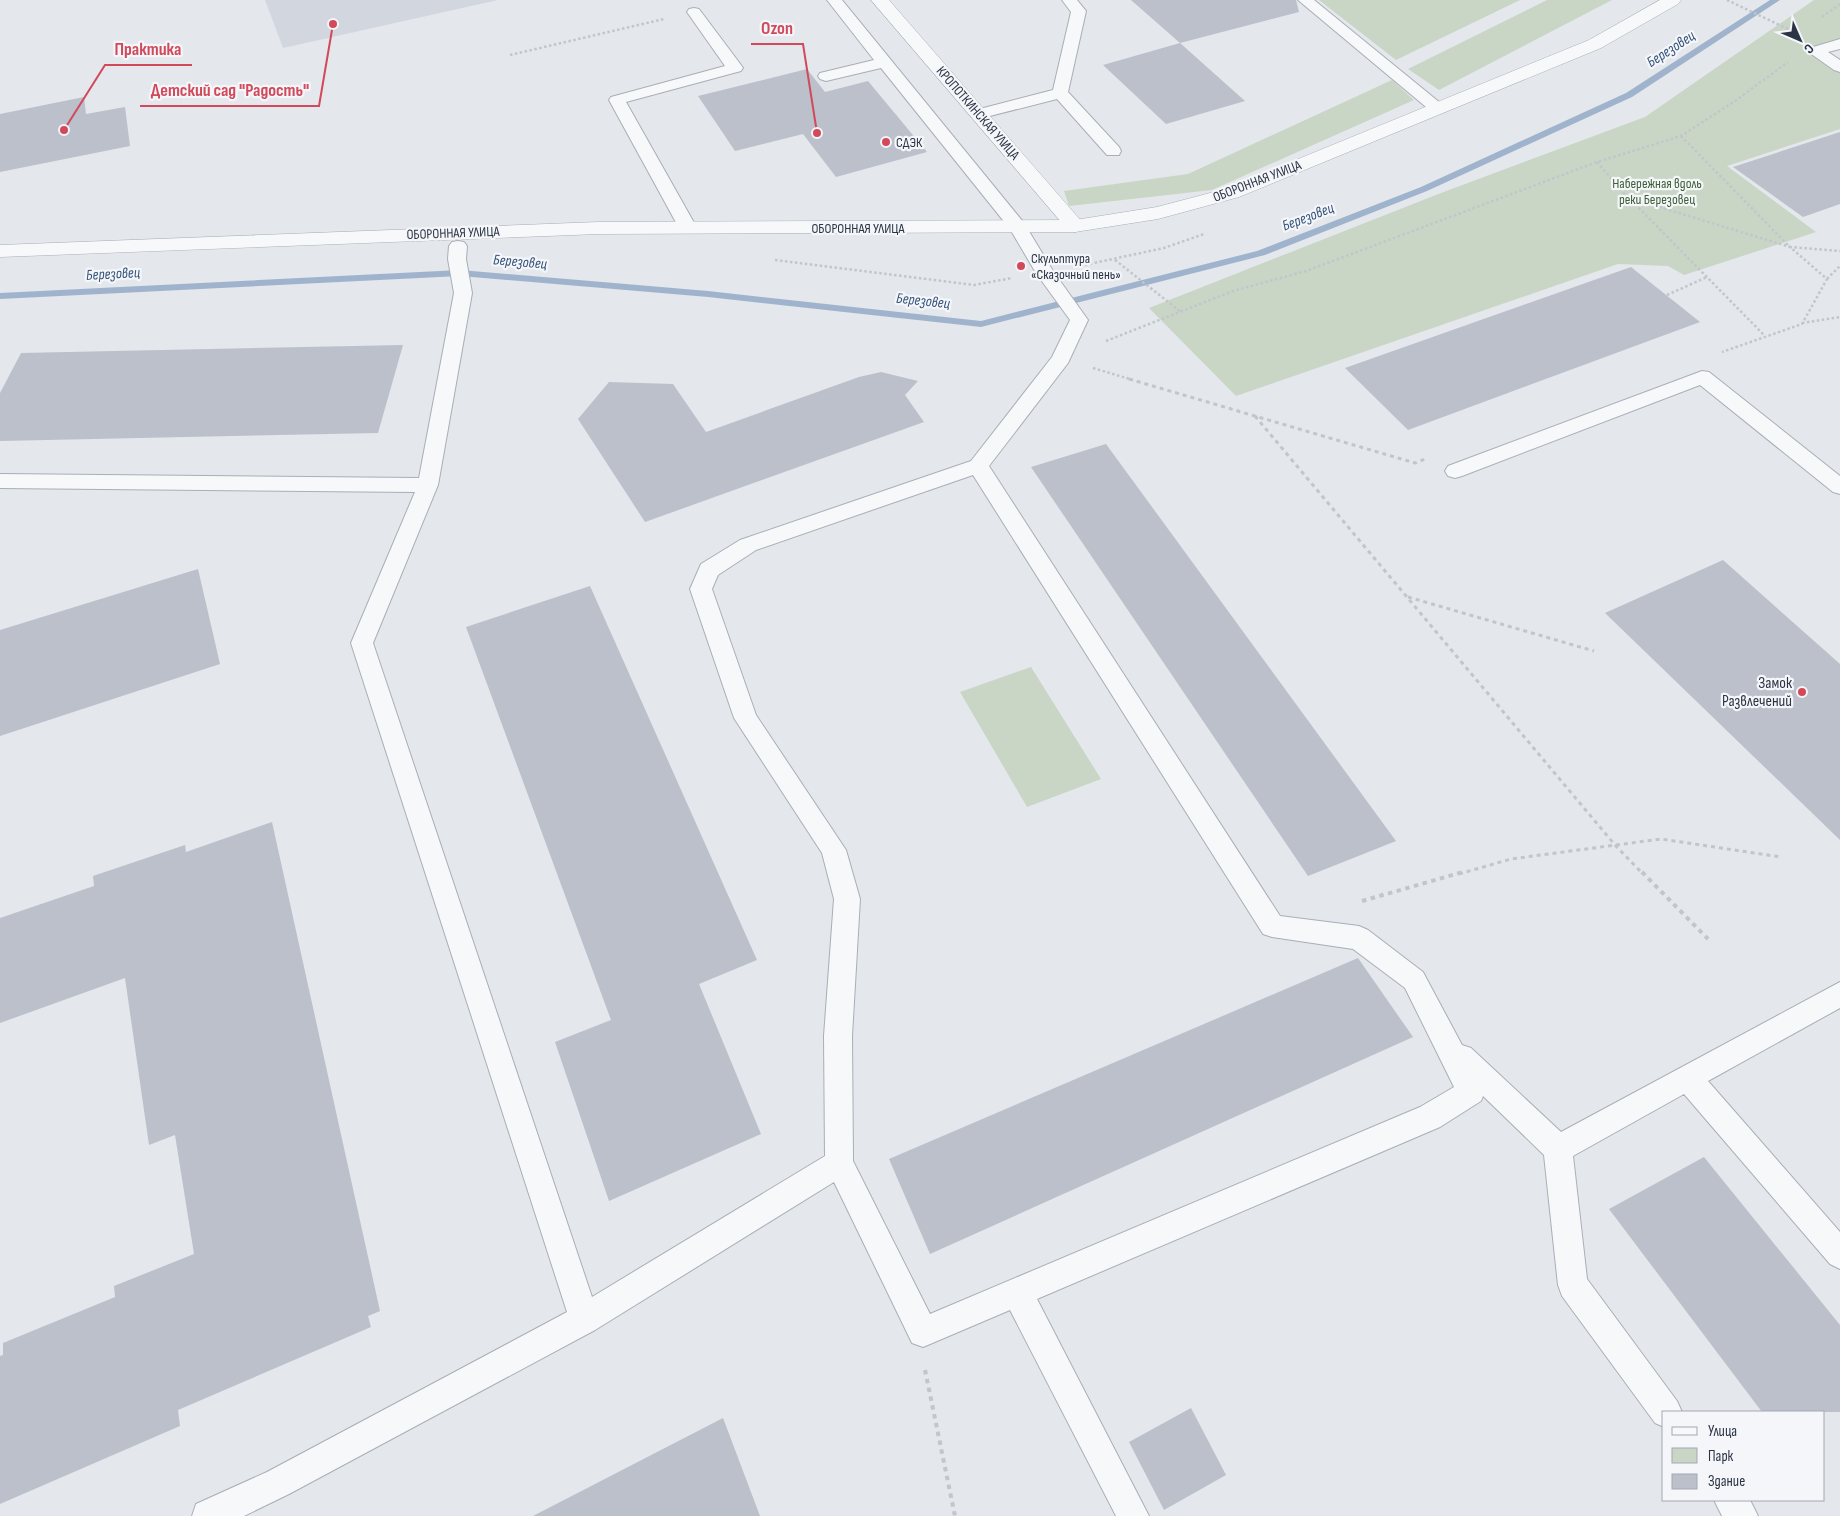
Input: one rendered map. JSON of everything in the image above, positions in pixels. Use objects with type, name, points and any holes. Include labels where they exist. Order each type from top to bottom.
[{"type":"street","name":"КРОПОТКИНСКАЯ УЛИЦА","points":[[880,0],[1075,226]]},
{"type":"street","name":"ОБОРОННАЯ УЛИЦА","points":[[0,251],[599,228],[1018,228],[1075,226],[1158,214],[1232,193],[1595,44],[1672,0]]},
{"type":"lane","points":[[834,0],[1018,228],[1045,273],[1079,320],[1061,359],[978,466],[748,545],[709,570],[701,589],[746,718],[834,850],[847,899],[838,1036],[838,1163],[923,1332],[1430,1117],[1471,1092],[1414,980],[1358,938],[1272,926],[978,466]]},
{"type":"lane","points":[[1060,93],[1079,11],[1069,0]]},
{"type":"lane","points":[[1305,0],[1438,109]]},
{"type":"lane","points":[[688,228],[616,100],[735,68],[694,12]]},
{"type":"lane","points":[[1840,44],[1816,51],[1840,67]]},
{"type":"lane","points":[[826,76],[884,62]]},
{"type":"lane","points":[[978,114],[1060,93]]},
{"type":"lane","points":[[1060,93],[1113,151]]},
{"type":"lane","points":[[458,246],[457,259],[463,293],[428,485],[362,643],[584,1319]]},
{"type":"lane","points":[[1455,471],[1702,377],[1840,487]]},
{"type":"lane","points":[[0,481],[428,485]]},
{"type":"lane","points":[[1558,1149],[1840,994]]},
{"type":"lane","points":[[1450,1048],[1558,1149],[1573,1285],[1665,1411]]},
{"type":"lane","points":[[1688,1078],[1840,1254]]},
{"type":"lane","points":[[208,1516],[278,1483],[584,1319],[838,1163]]},
{"type":"lane","points":[[1017,1292],[1133,1516]]},
{"type":"lane","points":[[1731,1501],[1742,1516]]},
{"type":"path","points":[[1727,0],[1798,34]]},
{"type":"path","points":[[1821,17],[1840,4]]},
{"type":"path","points":[[510,55],[694,12]]},
{"type":"path","points":[[1061,359],[1233,291],[1306,271],[1597,162],[1681,136],[1735,101],[1791,60]]},
{"type":"path","points":[[1681,136],[1790,247],[1827,279]]},
{"type":"path","points":[[1597,162],[1627,197],[1765,336]]},
{"type":"path","points":[[1627,197],[1790,247],[1840,251]]},
{"type":"path","points":[[1114,259],[1181,312]]},
{"type":"path","points":[[1802,324],[1827,279],[1840,266]]},
{"type":"path","points":[[1667,295],[1706,277]]},
{"type":"path","points":[[1719,353],[1802,324],[1840,317]]},
{"type":"path","points":[[1061,359],[1415,463],[1433,456]]},
{"type":"path","points":[[1255,416],[1615,845],[1708,939]]},
{"type":"path","points":[[1407,597],[1594,651]]},
{"type":"path","points":[[1358,902],[1511,859],[1661,839],[1781,857]]},
{"type":"path","points":[[923,1332],[925,1371],[955,1516]]},
{"type":"shaded area","points":[[265,0],[498,0],[283,48]]},
{"type":"green space","points":[[1319,0],[1520,0],[1396,60]]},
{"type":"green space","points":[[1547,0],[1612,0],[1439,90],[1408,69]]},
{"type":"green space","name":"Набережная вдоль реки Березовец","points":[[1814,0],[1840,0],[1840,42],[1812,50],[1840,69],[1840,129],[1727,166],[1816,232],[1684,275],[1668,266],[1618,264],[1236,396],[1149,308],[1441,193],[1645,117]]},
{"type":"green space","points":[[1392,80],[1414,100],[1212,190],[1069,206],[1064,191],[1188,174]]},
{"type":"green space","points":[[1031,667],[1101,779],[1027,807],[960,692]]},
{"type":"building","points":[[1131,0],[1296,0],[1299,12],[1180,43]]},
{"type":"building","points":[[1180,43],[1245,101],[1166,124],[1103,65]]},
{"type":"building","points":[[807,69],[825,92],[868,81],[927,152],[836,177],[803,134],[735,151],[698,96]]},
{"type":"building","points":[[84,97],[86,114],[125,107],[130,146],[0,172],[0,114]]},
{"type":"building","points":[[1840,132],[1840,204],[1803,217],[1733,167]]},
{"type":"building","points":[[1631,267],[1700,322],[1408,430],[1345,368]]},
{"type":"building","points":[[403,345],[378,433],[0,441],[0,393],[21,353]]},
{"type":"building","points":[[881,372],[918,381],[905,395],[924,422],[645,522],[578,419],[609,382],[673,384],[706,432],[859,377]]},
{"type":"building","points":[[1106,444],[1396,841],[1308,876],[1031,467]]},
{"type":"building","points":[[1723,560],[1840,664],[1840,840],[1605,613]]},
{"type":"building","points":[[198,569],[220,664],[0,736],[0,630]]},
{"type":"building","points":[[590,586],[757,960],[699,984],[761,1134],[609,1201],[555,1042],[611,1020],[466,627]]},
{"type":"building","points":[[272,822],[380,1311],[368,1316],[371,1327],[178,1410],[180,1426],[0,1504],[0,1356],[3,1355],[3,1343],[115,1297],[114,1286],[194,1254],[175,1135],[149,1145],[125,978],[0,1023],[0,918],[94,886],[93,876],[185,845],[186,852]]},
{"type":"building","points":[[1358,958],[1413,1037],[930,1254],[889,1159]]},
{"type":"building","points":[[1704,1157],[1840,1325],[1840,1412],[1761,1411],[1609,1209]]},
{"type":"building","points":[[1191,1408],[1226,1475],[1164,1510],[1129,1442]]},
{"type":"building","points":[[723,1418],[760,1516],[533,1516]]},
{"type":"waterway","name":"Березовец","points":[[0,296],[460,273],[708,294],[981,324],[1261,253],[1424,189],[1629,95],[1776,0]]},
{"type":"place","name":"Детский сад \"Радость\"","points":[[333,24]]},
{"type":"place","name":"Практика","points":[[64,130]]},
{"type":"place","name":"Ozon","points":[[817,133]]},
{"type":"place","name":"СДЭК","points":[[886,142]]},
{"type":"place","name":"Скульптура «Сказочный пень»","points":[[1021,266]]},
{"type":"place","name":"Замок Развлечений","points":[[1802,692]]}]
